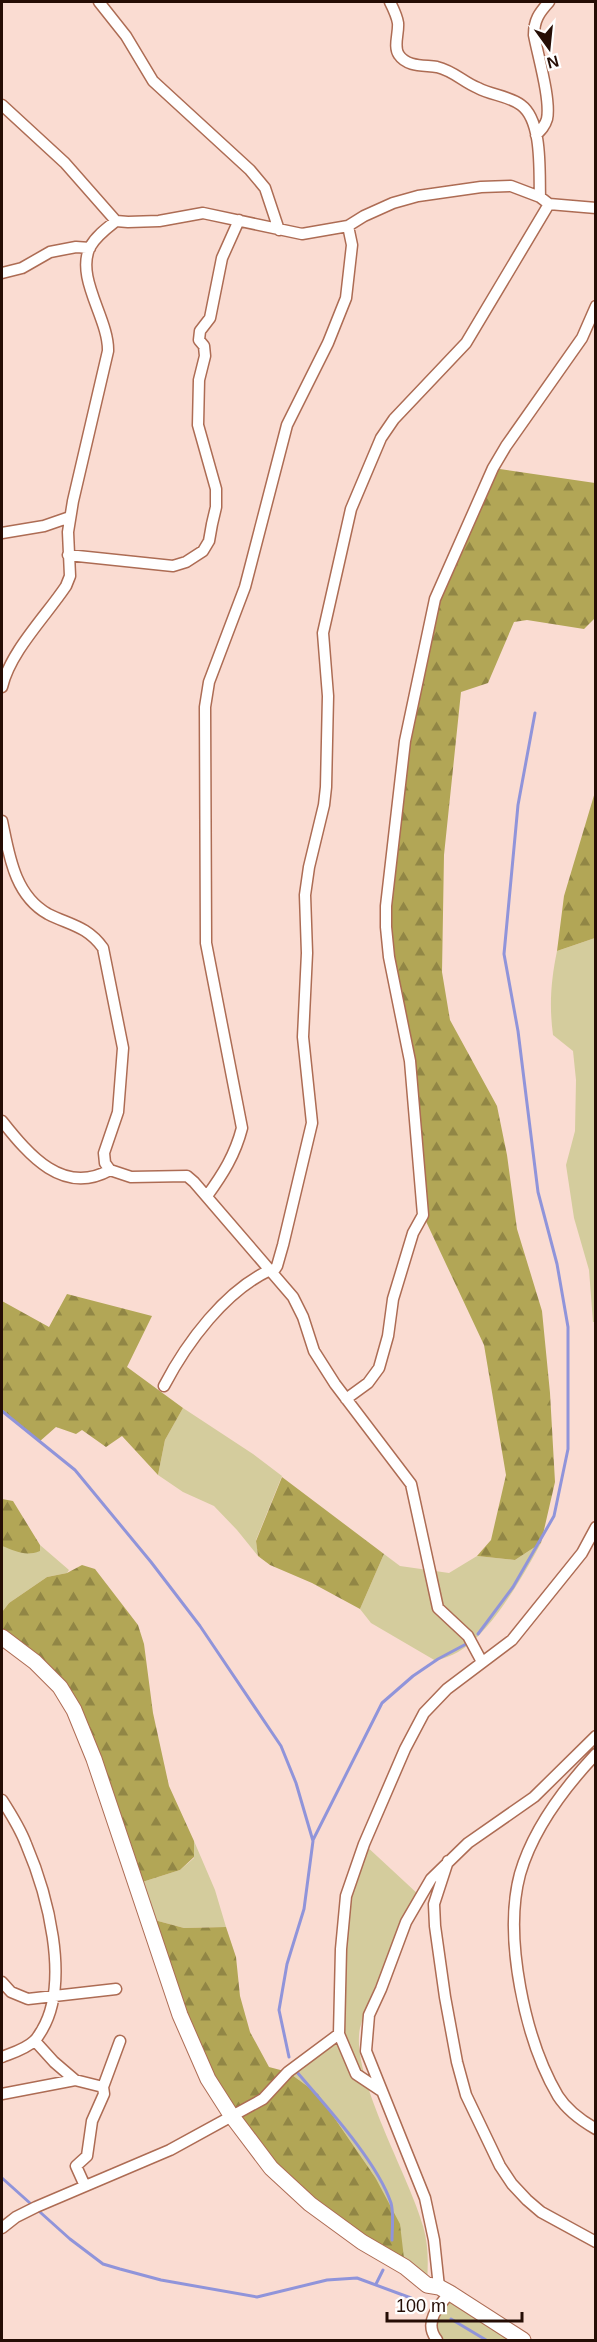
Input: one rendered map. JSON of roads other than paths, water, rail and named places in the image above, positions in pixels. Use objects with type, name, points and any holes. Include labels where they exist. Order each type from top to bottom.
[{"type":"highway","points":[[2,1637],[52,1678],[74,1710],[94,1759],[180,2015],[208,2079],[231,2115],[271,2168],[310,2204],[362,2242],[405,2267],[427,2285],[444,2290],[523,2340]]},
{"type":"street","points":[[99,2],[126,36],[153,81],[250,170],[265,188],[279,230]]},
{"type":"street","points":[[164,1386],[180,1355],[234,1294],[256,1276],[272,1271],[277,1266],[312,1123],[303,1037],[307,953],[305,895],[326,788],[328,696],[324,633],[351,509],[381,438],[394,419],[448,365],[466,343],[544,201],[536,135],[524,106],[474,87],[462,77],[448,71],[421,66],[399,56],[396,49],[398,22],[390,2]]},
{"type":"street","points":[[536,135],[544,127],[547,117],[534,24],[538,14],[549,2]]},
{"type":"street","points":[[2,105],[65,163],[116,221],[159,221],[203,213],[302,234],[348,226],[393,203],[418,196],[481,187],[511,186],[544,201],[596,208]]},
{"type":"street","points":[[68,555],[173,566],[195,558],[209,541],[216,507],[216,489],[198,425],[199,380],[205,356],[204,346],[199,340],[200,332],[210,318],[222,258],[239,220]]},
{"type":"street","points":[[2,687],[4,676],[14,658],[70,576],[68,555],[70,517],[108,351],[107,337],[87,270],[90,248],[99,236],[116,221]]},
{"type":"street","points":[[207,1196],[234,1155],[242,1128],[242,1119],[206,944],[206,700],[209,682],[245,587],[287,425],[324,353],[346,298],[352,245],[348,226]]},
{"type":"street","points":[[2,273],[22,268],[50,252],[76,247],[90,248]]},
{"type":"street","points":[[346,1399],[368,1383],[379,1368],[388,1336],[393,1299],[413,1233],[423,1215],[410,1061],[389,957],[386,906],[405,741],[435,599],[493,468],[582,338],[596,306]]},
{"type":"street","points":[[2,533],[44,526],[70,517]]},
{"type":"street","points":[[2,821],[13,869],[22,889],[47,913],[83,928],[95,937],[103,948],[123,1048],[118,1112],[104,1153],[105,1163],[110,1170],[131,1177],[186,1176],[207,1196],[293,1297],[303,1317],[314,1351],[346,1399],[411,1484],[438,1608],[468,1636],[482,1662]]},
{"type":"street","points":[[2,1121],[19,1142],[43,1165],[62,1175],[78,1179],[90,1178],[110,1170]]},
{"type":"street","points":[[380,2090],[356,2073],[339,2034],[340,1949],[346,1896],[364,1844],[405,1749],[424,1713],[447,1689],[512,1640],[582,1553],[596,1527]]},
{"type":"street","points":[[437,2340],[434,2337],[432,2318],[444,2290],[434,2240],[425,2199],[366,2051],[369,2015],[406,1922],[431,1879],[448,1860],[534,1797],[596,1736]]},
{"type":"street","points":[[596,1754],[561,1796],[540,1826],[520,1875],[516,1899],[519,1983],[523,2007],[537,2051],[559,2097],[580,2120],[596,2129]]},
{"type":"street","points":[[2,1800],[17,1823],[27,1846],[45,1899],[52,1938],[54,1998],[46,2022],[35,2041],[2,2057]]},
{"type":"street","points":[[448,1860],[434,1904],[435,1926],[457,2062],[466,2095],[500,2166],[526,2200],[541,2212],[596,2242]]},
{"type":"street","points":[[2,1982],[11,1992],[19,1996],[39,1999],[116,1989]]},
{"type":"street","points":[[2,2228],[16,2217],[170,2150],[263,2099],[288,2072],[339,2034]]},
{"type":"street","points":[[35,2041],[75,2080]]},
{"type":"street","points":[[86,2186],[76,2166],[87,2156],[92,2121],[104,2094],[103,2087],[120,2041]]},
{"type":"street","points":[[2,2094],[53,2082],[75,2080],[103,2087]]},
{"type":"waterway","points":[[478,1634],[513,1587],[554,1516],[568,1449],[568,1327],[557,1264],[538,1192],[518,1031],[504,954],[518,805],[535,713]]},
{"type":"waterway","points":[[2,1411],[75,1470],[200,1626],[281,1746],[296,1783],[313,1841],[304,1909],[287,1964],[279,2010],[289,2057]]},
{"type":"waterway","points":[[313,1840],[382,1703],[413,1676],[468,1643]]},
{"type":"waterway","points":[[296,2071],[349,2134],[374,2169],[391,2203],[392,2240]]},
{"type":"waterway","points":[[2,2178],[70,2239],[103,2264],[120,2269],[161,2280],[257,2297],[327,2280],[357,2278],[411,2298]]},
{"type":"waterway","points":[[376,2284],[383,2270]]},
{"type":"waterway","points":[[451,2319],[486,2340]]}]
